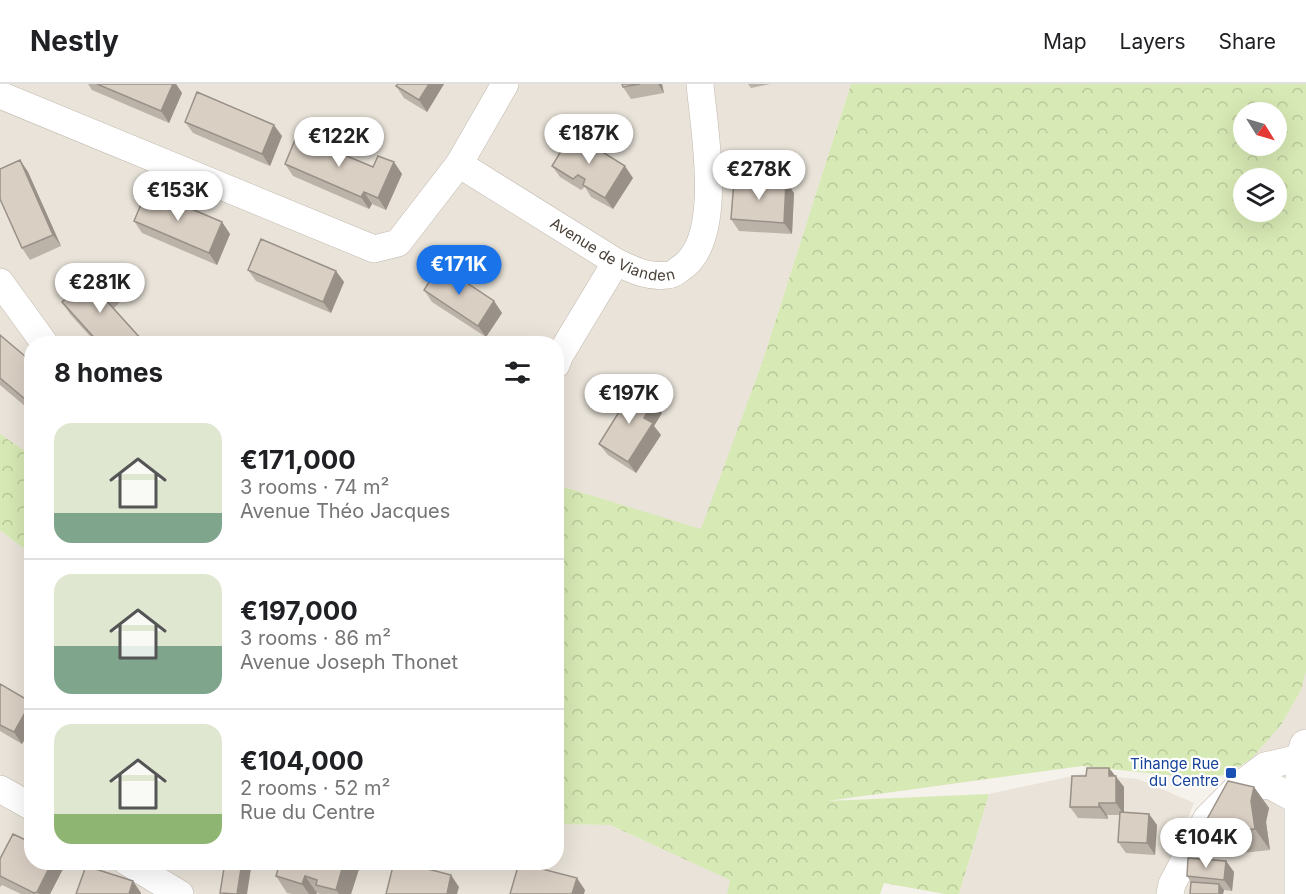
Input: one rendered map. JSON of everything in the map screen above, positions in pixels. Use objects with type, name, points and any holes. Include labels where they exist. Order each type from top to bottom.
[{"type":"street","points":[[0,95],[374,249],[398,243],[459,164],[505,84]]},
{"type":"street","name":"Avenue de Vianden","points":[[459,164],[616,262],[643,275],[670,276],[690,261],[702,243],[710,187],[700,84]]},
{"type":"street","points":[[564,348],[616,262]]},
{"type":"street","points":[[0,282],[39,336]]},
{"type":"street","points":[[1170,894],[1172,884],[1208,818],[1241,784],[1265,766],[1305,751],[1301,802],[1301,894]]},
{"type":"street","points":[[1241,784],[1271,786],[1301,802]]},
{"type":"street","points":[[0,789],[24,802]]},
{"type":"street","points":[[140,870],[180,894]]},
{"type":"shaded area","points":[[0,84],[851,84],[763,360],[701,530],[564,487],[564,336],[24,336],[24,450],[0,434]]},
{"type":"shaded area","points":[[0,530],[24,549],[24,798],[0,783]]},
{"type":"shaded area","points":[[1306,671],[1306,894],[1184,894],[1186,887],[1244,795],[1251,759],[1281,725],[1301,690]]},
{"type":"shaded area","points":[[1082,774],[1138,779],[1194,803],[1162,882],[1160,894],[959,894],[989,794]]},
{"type":"shaded area","points":[[0,798],[24,812],[24,870],[124,870],[167,894],[0,894]]},
{"type":"shaded area","points":[[564,824],[609,825],[731,880],[727,894],[190,894],[148,870],[564,870]]},
{"type":"green space","points":[[851,84],[1306,84],[1306,671],[1301,690],[1281,725],[1251,759],[1227,774],[1205,779],[1082,766],[827,801],[989,794],[959,894],[945,894],[884,883],[880,894],[727,894],[730,880],[610,825],[564,824],[564,487],[701,529],[763,360]]},
{"type":"green space","points":[[0,434],[24,450],[24,549],[0,530]]},
{"type":"building","points":[[97,84],[173,84],[161,111]]},
{"type":"building","points":[[398,84],[429,84],[419,100],[396,86]]},
{"type":"building","points":[[622,84],[640,84],[623,87]]},
{"type":"building","points":[[197,92],[274,125],[262,154],[185,122]]},
{"type":"building","points":[[572,133],[625,166],[605,198],[583,185],[585,179],[578,175],[573,179],[552,166]]},
{"type":"building","points":[[297,135],[373,167],[378,156],[394,162],[378,198],[364,192],[361,197],[285,164]]},
{"type":"building","points":[[20,160],[53,235],[22,248],[0,199],[0,169]]},
{"type":"building","points":[[734,180],[786,181],[784,223],[731,219]]},
{"type":"building","points":[[147,190],[222,222],[209,253],[134,221]]},
{"type":"building","points":[[261,239],[336,271],[323,302],[248,270]]},
{"type":"building","points":[[440,265],[494,301],[478,326],[424,290]]},
{"type":"building","points":[[94,272],[111,291],[104,298],[138,336],[93,336],[62,302]]},
{"type":"building","points":[[0,335],[24,355],[24,398],[0,378]]},
{"type":"building","points":[[628,385],[654,401],[644,418],[653,423],[628,462],[599,444],[624,404],[618,400]]},
{"type":"building","points":[[0,684],[24,698],[24,714],[14,732],[0,725]]},
{"type":"building","points":[[1087,768],[1109,768],[1109,776],[1116,776],[1116,803],[1099,803],[1099,807],[1070,807],[1072,776],[1086,776]]},
{"type":"building","points":[[1228,781],[1254,787],[1251,801],[1255,829],[1227,831],[1212,826],[1206,821]]},
{"type":"building","points":[[1120,812],[1149,814],[1147,843],[1118,842]]},
{"type":"building","points":[[13,834],[24,839],[24,870],[48,870],[37,892],[34,893],[0,876],[0,859]]},
{"type":"building","points":[[1188,858],[1226,861],[1224,880],[1187,876]]},
{"type":"building","points":[[85,870],[99,870],[133,881],[129,894],[76,894]]},
{"type":"building","points":[[224,870],[241,870],[237,894],[220,893]]},
{"type":"building","points":[[278,870],[342,870],[336,890],[316,885],[317,880],[305,876],[302,884],[276,876]]},
{"type":"building","points":[[392,870],[432,870],[451,875],[447,894],[386,894]]},
{"type":"building","points":[[517,870],[546,870],[577,878],[572,894],[510,894]]},
{"type":"building","points":[[1191,882],[1219,884],[1219,894],[1190,894]]},
{"type":"place","name":"Tihange Rue du Centre","points":[[1231,773]]}]
